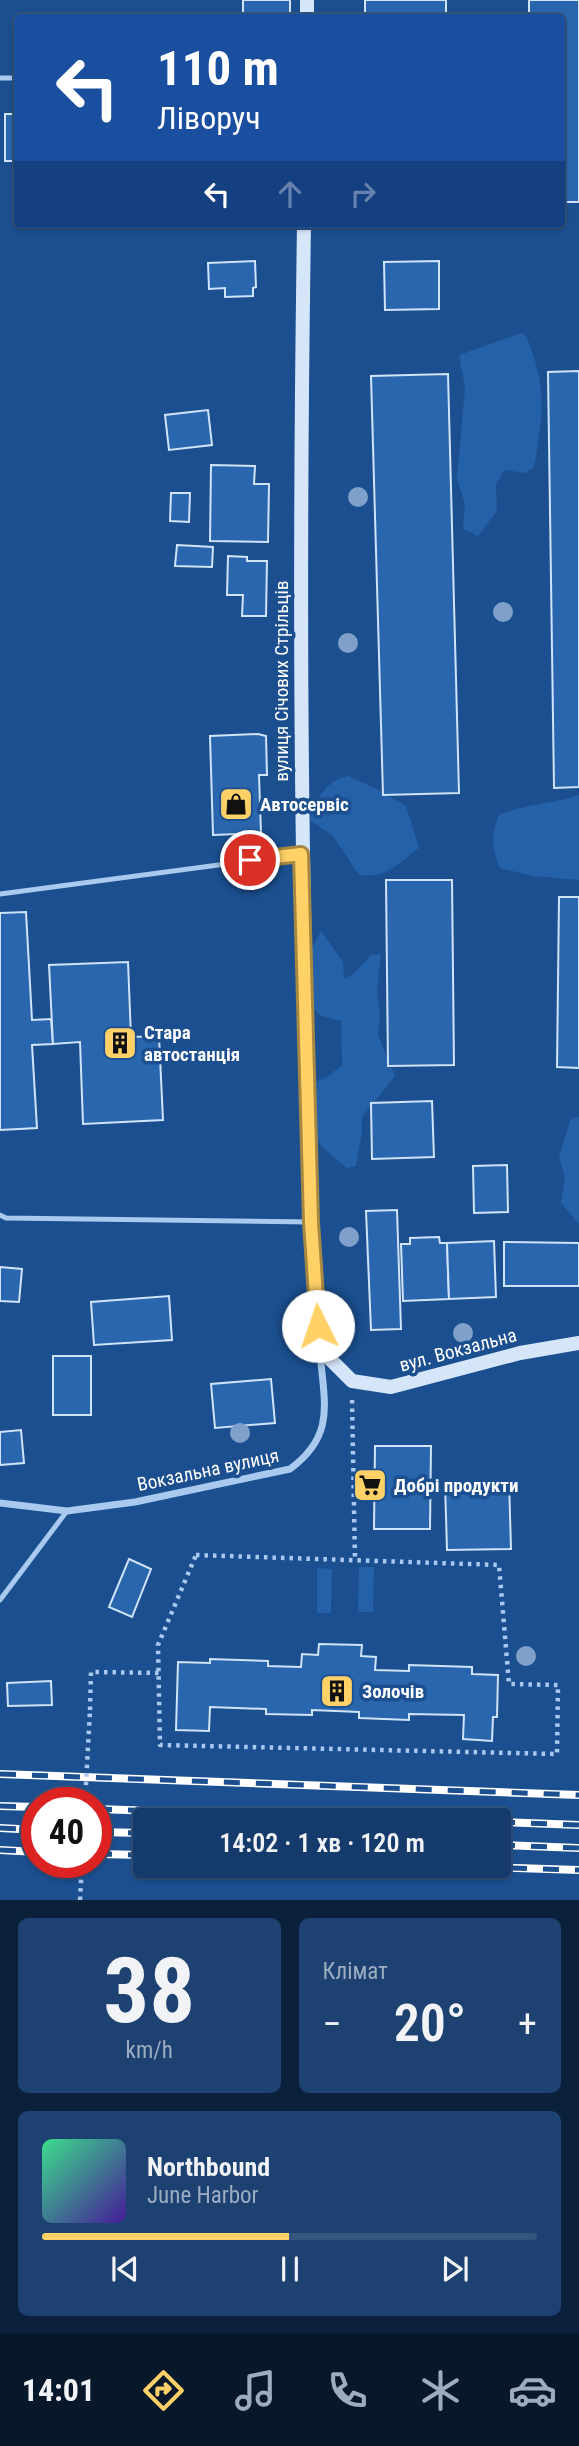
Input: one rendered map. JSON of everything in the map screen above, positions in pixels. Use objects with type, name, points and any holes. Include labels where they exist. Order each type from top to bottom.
[{"type":"street","name":"вулиця Січових Стрільців","points":[[304,228],[300,477],[301,854],[311,1222],[319,1348]]},
{"type":"street","name":"вул. Вокзальна","points":[[352,1381],[391,1387],[520,1353],[579,1343]]},
{"type":"street","points":[[319,1348],[352,1381]]},
{"type":"street","name":"Вокзальна вулиця","points":[[0,1503],[67,1511],[135,1502],[290,1469],[310,1454],[320,1434],[324,1413],[319,1348]]},
{"type":"lane","points":[[0,894],[301,854]]},
{"type":"lane","points":[[0,1215],[6,1218],[311,1222]]},
{"type":"lane","points":[[0,1600],[67,1511]]},
{"type":"path","points":[[352,1381],[355,1560]]},
{"type":"path","points":[[196,1555],[355,1560],[499,1565],[509,1684],[558,1685],[557,1754],[160,1745],[158,1645],[196,1555]]},
{"type":"path","points":[[86,1787],[91,1672],[159,1673]]},
{"type":"path","points":[[80,1900],[81,1878]]},
{"type":"shaded area","points":[[521,333],[527,337],[540,380],[542,405],[534,467],[525,473],[504,470],[496,485],[497,511],[478,536],[463,529],[465,504],[457,479],[465,388],[459,355]]},
{"type":"shaded area","points":[[348,776],[406,806],[419,848],[398,864],[377,875],[359,875],[333,836],[310,820],[315,805],[328,786]]},
{"type":"shaded area","points":[[579,795],[579,880],[533,876],[500,868],[493,842],[499,815]]},
{"type":"shaded area","points":[[321,931],[343,962],[344,979],[353,974],[371,955],[381,954],[377,992],[380,1014],[378,1035],[395,1076],[362,1117],[356,1166],[347,1168],[323,1148],[312,1133],[313,1083],[327,1077],[342,1065],[341,1021],[322,1016],[313,1009],[310,951]]},
{"type":"shaded area","points":[[579,1117],[579,1224],[561,1203],[565,1178],[559,1157],[571,1118]]},
{"type":"shaded area","points":[[359,1567],[374,1567],[373,1612],[358,1612]]},
{"type":"shaded area","points":[[317,1568],[332,1569],[331,1613],[317,1613]]},
{"type":"building","points":[[243,0],[290,0],[290,14],[243,14]]},
{"type":"building","points":[[365,0],[446,0],[446,14],[365,14]]},
{"type":"building","points":[[529,0],[579,0],[579,202],[565,202],[565,14],[529,14]]},
{"type":"building","points":[[5,114],[14,114],[14,161],[5,161]]},
{"type":"building","points":[[255,261],[256,287],[253,288],[253,296],[225,297],[225,288],[209,289],[208,263]]},
{"type":"building","points":[[439,261],[439,309],[385,310],[384,262]]},
{"type":"building","points":[[579,371],[579,787],[554,788],[548,372]]},
{"type":"building","points":[[448,374],[459,793],[383,795],[371,376]]},
{"type":"building","points":[[208,410],[212,445],[169,450],[165,415]]},
{"type":"building","points":[[211,465],[255,466],[254,484],[269,484],[268,542],[210,541]]},
{"type":"building","points":[[171,493],[190,493],[189,522],[170,521]]},
{"type":"building","points":[[177,545],[213,547],[212,567],[175,566]]},
{"type":"building","points":[[228,556],[247,557],[247,561],[267,561],[266,616],[242,616],[243,595],[227,595]]},
{"type":"building","name":"Автосервіс","points":[[210,736],[266,736],[267,775],[259,775],[261,833],[213,835]]},
{"type":"building","points":[[386,880],[452,880],[454,1065],[388,1066]]},
{"type":"building","points":[[559,897],[579,897],[579,1068],[557,1067]]},
{"type":"building","points":[[26,912],[32,1020],[51,1019],[53,1044],[32,1045],[37,1128],[0,1130],[0,913]]},
{"type":"building","name":"Стара автостанція","points":[[128,962],[131,1037],[159,1036],[163,1120],[83,1124],[80,1042],[53,1044],[49,965]]},
{"type":"building","points":[[432,1101],[434,1157],[372,1159],[371,1103]]},
{"type":"building","points":[[507,1165],[508,1212],[474,1213],[473,1166]]},
{"type":"building","points":[[397,1210],[401,1329],[371,1330],[366,1211]]},
{"type":"building","points":[[439,1237],[440,1243],[447,1243],[449,1299],[403,1301],[401,1244],[410,1244],[410,1238]]},
{"type":"building","points":[[494,1241],[496,1297],[449,1299],[447,1243]]},
{"type":"building","points":[[504,1242],[579,1243],[579,1286],[504,1286]]},
{"type":"building","points":[[0,1267],[22,1269],[19,1302],[0,1301]]},
{"type":"building","points":[[169,1296],[172,1340],[94,1345],[91,1302]]},
{"type":"building","points":[[53,1356],[91,1356],[91,1415],[53,1415]]},
{"type":"building","points":[[271,1379],[275,1423],[215,1428],[211,1384]]},
{"type":"building","points":[[21,1430],[24,1463],[0,1465],[0,1432]]},
{"type":"building","points":[[375,1446],[431,1446],[430,1529],[374,1529]]},
{"type":"building","points":[[509,1480],[511,1549],[447,1550],[445,1483]]},
{"type":"building","points":[[129,1559],[151,1569],[132,1617],[109,1607]]},
{"type":"building","name":"Золочів","points":[[319,1644],[362,1645],[361,1656],[376,1657],[375,1670],[409,1671],[409,1665],[472,1667],[472,1674],[498,1675],[497,1717],[493,1717],[492,1741],[463,1739],[464,1715],[409,1714],[409,1720],[359,1718],[359,1712],[312,1710],[312,1715],[266,1714],[266,1709],[210,1707],[209,1731],[176,1730],[178,1662],[210,1663],[210,1659],[268,1661],[268,1666],[301,1667],[302,1654],[318,1655]]},
{"type":"building","points":[[51,1681],[52,1705],[8,1706],[7,1683]]},
{"type":"railway","points":[[0,1774],[579,1795]]},
{"type":"railway","points":[[0,1806],[21,1807]]},
{"type":"railway","points":[[112,1810],[133,1810]]},
{"type":"railway","points":[[511,1822],[579,1825]]},
{"type":"railway","points":[[0,1828],[21,1829]]},
{"type":"railway","points":[[112,1832],[133,1833]]},
{"type":"railway","points":[[511,1845],[579,1848]]},
{"type":"railway","points":[[0,1850],[21,1851]]},
{"type":"railway","points":[[112,1854],[133,1855]]},
{"type":"railway","points":[[511,1868],[579,1870]]},
{"type":"place","name":"Автосервіс","points":[[236,804]]},
{"type":"place","name":"Стара автостанція","points":[[120,1043]]},
{"type":"place","name":"Добрі продукти","points":[[370,1485]]},
{"type":"place","name":"Золочів","points":[[337,1691]]},
{"type":"route","points":[[250,860],[301,854],[311,1222],[318,1326]]}]
